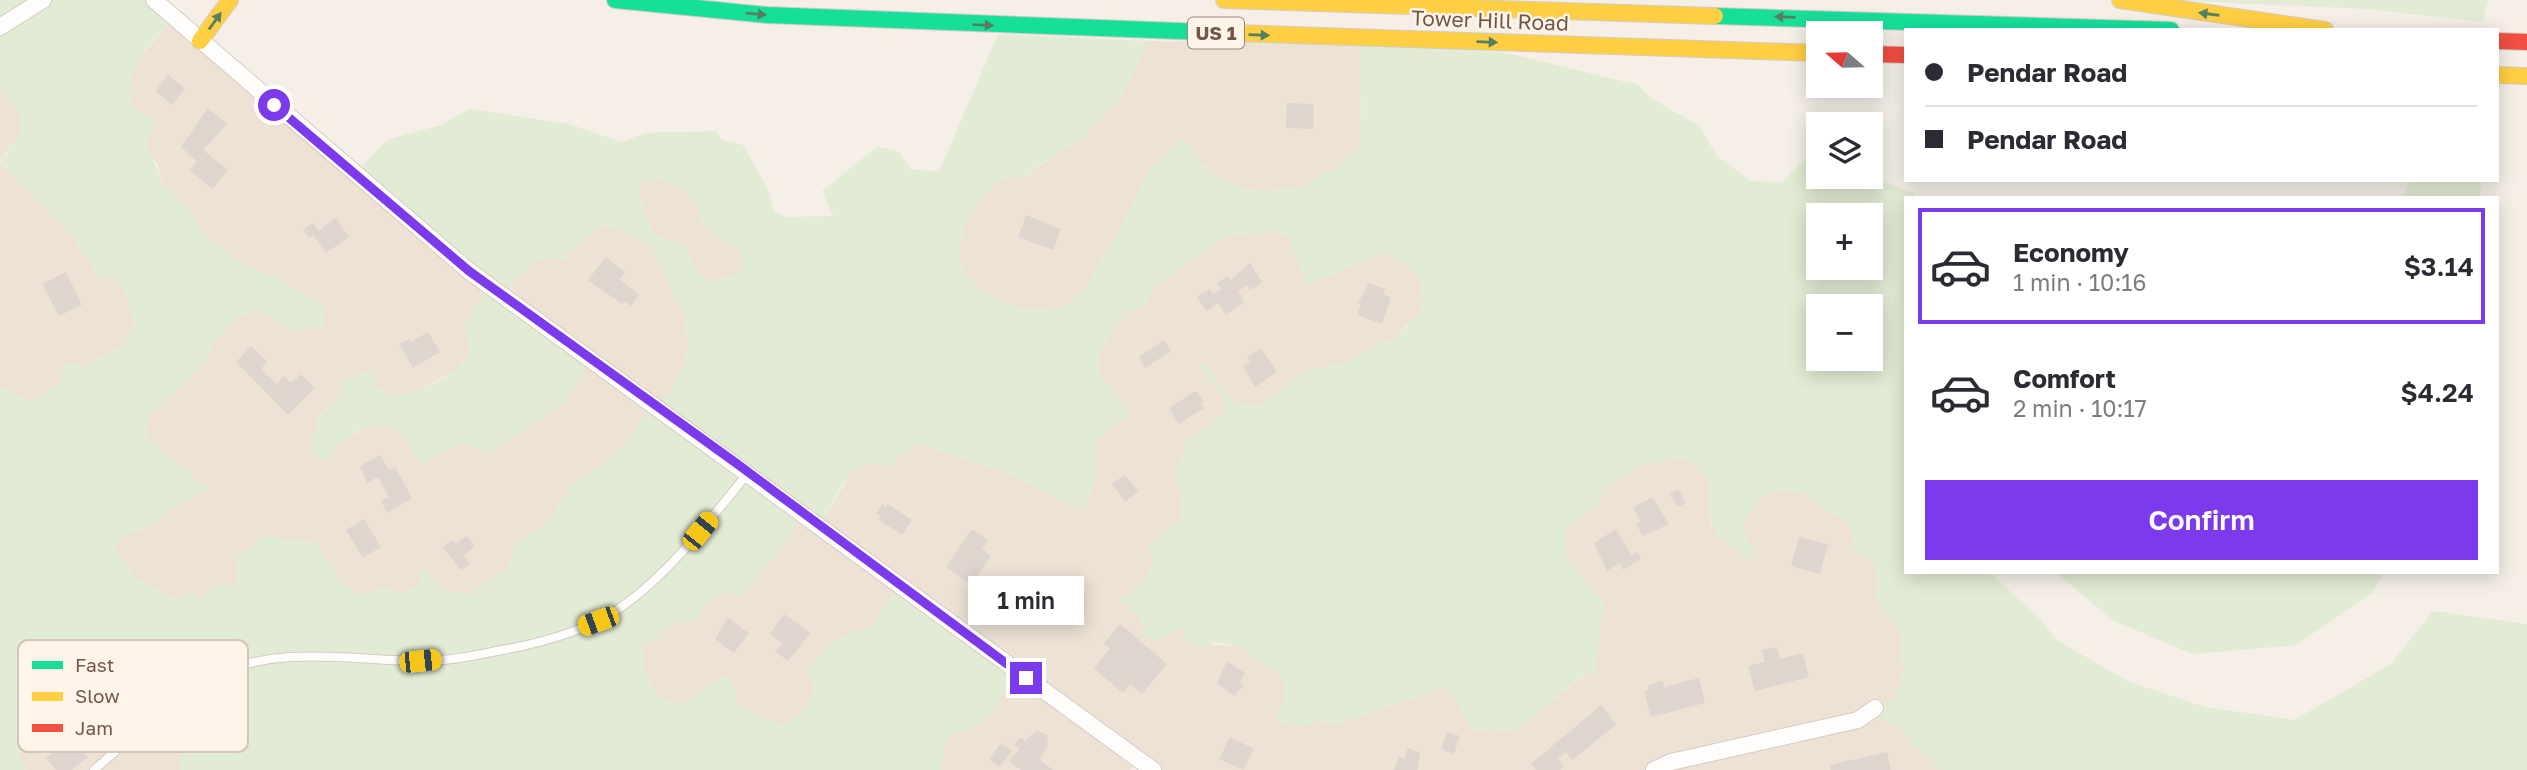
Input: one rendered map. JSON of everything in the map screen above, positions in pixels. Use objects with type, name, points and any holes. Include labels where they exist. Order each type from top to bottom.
[{"type":"highway","points":[[200,41],[230,0]]},
{"type":"highway","name":"Tower Hill Road","points":[[615,0],[768,15],[928,23],[1806,53]]},
{"type":"highway","name":"Tower Hill Road","points":[[1224,0],[2108,28]]},
{"type":"highway","points":[[1388,5],[1465,0]]},
{"type":"highway","points":[[2120,0],[2311,28]]},
{"type":"highway","points":[[2499,41],[2527,42]]},
{"type":"highway","points":[[1883,54],[1904,55]]},
{"type":"highway","points":[[2499,75],[2527,76]]},
{"type":"street","points":[[0,27],[43,0]]},
{"type":"street","points":[[154,0],[469,271],[1153,770]]},
{"type":"street","points":[[1654,770],[1671,762],[1858,720],[1875,708]]},
{"type":"lane","points":[[248,665],[309,655],[420,661],[468,656],[533,645],[598,621],[625,604],[684,551],[748,473]]},
{"type":"lane","points":[[94,770],[115,752]]},
{"type":"shaded area","points":[[175,16],[486,288],[469,337],[469,354],[457,369],[409,396],[387,394],[379,387],[342,395],[316,418],[327,461],[341,441],[373,424],[395,426],[422,465],[452,447],[465,444],[507,291],[529,264],[548,256],[563,260],[600,226],[624,230],[644,243],[664,270],[667,285],[681,305],[688,343],[681,373],[658,407],[651,409],[615,455],[573,484],[546,523],[517,542],[506,568],[471,594],[448,592],[418,565],[420,586],[404,593],[382,587],[361,595],[341,582],[315,541],[286,541],[264,535],[236,558],[238,580],[230,586],[216,585],[202,597],[195,597],[193,592],[176,600],[134,577],[115,549],[125,534],[151,527],[167,511],[208,490],[145,437],[151,414],[208,359],[211,345],[238,316],[260,310],[290,330],[323,327],[325,308],[280,280],[234,259],[205,236],[162,185],[158,165],[148,153],[146,140],[155,123],[131,104],[128,87],[134,64]]},
{"type":"shaded area","points":[[1148,41],[1361,44],[1360,144],[1336,170],[1324,171],[1302,188],[1251,191],[1225,184],[1195,156],[1184,138],[1147,172],[1134,203],[1087,286],[1065,306],[1021,310],[982,292],[962,269],[959,247],[967,216],[997,181],[1017,176],[1031,177],[1027,174],[1080,139]]},
{"type":"shaded area","points":[[0,88],[19,112],[22,132],[0,161]]},
{"type":"shaded area","points":[[0,163],[73,238],[98,277],[115,280],[125,292],[135,326],[121,346],[58,383],[34,403],[0,387]]},
{"type":"shaded area","points":[[660,180],[681,187],[695,203],[705,227],[740,251],[744,266],[739,274],[710,281],[698,274],[684,244],[653,235],[640,198],[642,182]]},
{"type":"shaded area","points":[[1271,231],[1287,235],[1308,284],[1386,252],[1417,274],[1424,301],[1417,318],[1405,325],[1394,341],[1380,342],[1350,362],[1300,372],[1285,389],[1260,405],[1235,403],[1204,364],[1200,366],[1224,398],[1226,413],[1184,441],[1182,463],[1176,468],[1182,516],[1147,549],[1154,558],[1143,583],[1119,600],[1141,618],[1157,641],[1183,628],[1186,643],[1240,646],[1285,680],[1285,696],[1276,722],[1299,726],[1319,721],[1337,725],[1446,686],[1460,706],[1470,731],[1519,729],[1585,674],[1595,594],[1566,557],[1565,529],[1596,506],[1601,493],[1613,481],[1642,465],[1686,458],[1708,478],[1711,526],[1747,541],[1744,524],[1761,496],[1781,490],[1807,494],[1820,508],[1850,523],[1852,548],[1876,564],[1879,586],[1875,599],[1900,630],[1903,670],[1895,699],[1874,708],[1904,730],[1914,747],[1928,757],[1938,770],[1153,770],[1139,761],[1130,770],[941,770],[943,745],[957,731],[974,728],[872,626],[831,641],[812,687],[809,706],[790,722],[779,725],[752,714],[738,703],[732,681],[721,675],[687,702],[677,704],[658,697],[642,669],[643,647],[673,623],[697,620],[703,608],[800,515],[821,524],[851,472],[860,464],[877,462],[887,467],[917,443],[1010,474],[1069,505],[1093,490],[1097,440],[1131,413],[1099,375],[1097,359],[1114,324],[1125,312],[1143,308],[1156,285],[1225,237]]},
{"type":"shaded area","points":[[22,752],[177,752],[180,755],[180,770],[26,770],[20,760]]},
{"type":"green space","points":[[0,0],[160,0],[175,16],[141,55],[130,90],[131,104],[155,123],[150,133],[148,148],[162,185],[185,204],[205,236],[234,259],[280,280],[325,307],[323,327],[290,330],[260,310],[238,316],[211,345],[209,359],[151,414],[145,437],[209,490],[167,511],[151,527],[125,534],[115,549],[134,577],[175,600],[193,592],[195,597],[199,597],[215,586],[238,581],[236,558],[264,535],[286,541],[315,541],[341,582],[361,595],[382,587],[404,593],[420,586],[418,563],[448,592],[471,594],[506,568],[517,542],[546,523],[573,484],[615,455],[651,408],[658,407],[681,373],[688,343],[681,305],[667,285],[664,270],[644,243],[624,230],[600,226],[563,260],[545,259],[530,265],[507,291],[589,362],[564,404],[487,455],[465,444],[452,447],[422,466],[395,426],[373,427],[356,433],[341,444],[327,461],[310,453],[317,418],[342,395],[342,380],[371,370],[376,383],[385,393],[405,394],[432,384],[456,369],[469,353],[469,339],[464,326],[486,288],[357,171],[387,140],[441,125],[470,109],[569,124],[622,142],[645,133],[716,131],[722,140],[742,144],[768,189],[774,212],[787,217],[833,216],[822,191],[877,147],[898,151],[911,169],[939,172],[998,34],[1148,41],[1123,97],[1080,139],[1027,173],[1032,178],[1017,176],[997,181],[967,216],[959,247],[962,269],[982,292],[1022,310],[1065,306],[1087,286],[1134,203],[1147,172],[1183,137],[1213,173],[1224,181],[1249,189],[1300,187],[1310,183],[1324,171],[1336,170],[1360,144],[1361,44],[1502,52],[1638,85],[1651,98],[1699,126],[1717,156],[1751,181],[1782,182],[1806,157],[1806,189],[1883,189],[1883,182],[1914,193],[1915,196],[1904,196],[1904,574],[1991,574],[2040,619],[2057,640],[2127,681],[2205,707],[2294,720],[2391,664],[2433,611],[2527,624],[2527,770],[1938,770],[1928,757],[1914,747],[1904,730],[1867,714],[1895,698],[1903,670],[1900,631],[1875,599],[1879,586],[1876,565],[1852,548],[1850,523],[1820,508],[1807,494],[1781,490],[1761,496],[1744,524],[1747,541],[1755,547],[1751,562],[1718,535],[1711,520],[1708,478],[1686,458],[1642,465],[1613,481],[1601,493],[1597,506],[1565,529],[1566,557],[1595,594],[1604,600],[1595,673],[1584,674],[1519,729],[1470,731],[1460,706],[1446,686],[1337,725],[1320,721],[1299,726],[1275,722],[1285,696],[1285,680],[1240,646],[1214,642],[1207,648],[1186,643],[1183,628],[1157,641],[1144,636],[1141,618],[1118,600],[1143,583],[1154,558],[1146,549],[1182,516],[1176,468],[1182,463],[1184,441],[1226,413],[1224,398],[1199,367],[1204,363],[1235,403],[1260,405],[1284,389],[1300,372],[1350,362],[1380,342],[1394,341],[1422,307],[1417,274],[1386,252],[1308,284],[1287,235],[1271,231],[1225,237],[1156,285],[1143,308],[1125,312],[1114,324],[1097,359],[1099,375],[1131,413],[1097,440],[1093,490],[1085,509],[1069,505],[1010,474],[917,443],[887,467],[875,463],[854,470],[839,490],[821,524],[800,516],[794,531],[742,596],[722,592],[703,608],[697,620],[673,623],[643,647],[642,669],[658,697],[677,704],[687,702],[721,675],[732,681],[738,703],[752,714],[779,725],[790,722],[809,706],[812,687],[807,672],[831,641],[872,626],[896,587],[1015,675],[987,717],[977,725],[951,737],[946,743],[941,770],[180,770],[180,755],[177,752],[248,752],[248,640],[18,640],[18,752],[22,752],[20,760],[26,770],[0,770],[0,387],[34,403],[58,383],[65,364],[88,366],[121,346],[135,326],[125,292],[115,280],[98,278],[73,238],[0,163],[22,132],[19,112],[0,88]],"holes":[[[660,180],[681,187],[695,203],[705,227],[740,251],[744,266],[739,274],[710,281],[698,274],[684,244],[653,235],[640,198],[642,182]]]},
{"type":"green space","points":[[2172,0],[2488,0],[2483,22],[2366,9]]},
{"type":"green space","points":[[2410,182],[2481,182],[2480,196],[2403,196]]},
{"type":"green space","points":[[2057,574],[2383,574],[2372,593],[2296,645],[2193,654],[2114,621]]},
{"type":"building","points":[[168,75],[185,89],[172,105],[155,91]]},
{"type":"building","points":[[1287,103],[1313,104],[1313,129],[1286,128]]},
{"type":"building","points":[[208,108],[227,124],[203,150],[228,170],[212,189],[190,170],[197,161],[181,147]]},
{"type":"building","points":[[1026,215],[1061,229],[1053,250],[1018,237]]},
{"type":"building","points":[[336,218],[349,237],[326,253],[313,235],[309,238],[303,230],[313,223],[318,231]]},
{"type":"building","points":[[606,257],[625,272],[619,279],[639,294],[631,306],[624,301],[622,304],[588,280]]},
{"type":"building","points":[[1250,263],[1262,282],[1250,290],[1247,285],[1238,291],[1244,302],[1226,315],[1218,303],[1206,311],[1197,297],[1210,289],[1213,294],[1221,289],[1217,283],[1228,276],[1231,280]]},
{"type":"building","points":[[66,272],[82,305],[59,316],[42,284]]},
{"type":"building","points":[[1369,283],[1385,289],[1383,294],[1391,297],[1382,324],[1357,315],[1361,304],[1358,303]]},
{"type":"building","points":[[428,332],[440,352],[413,368],[399,344],[409,339],[411,342]]},
{"type":"building","points":[[1164,340],[1171,351],[1145,368],[1139,357]]},
{"type":"building","points":[[251,346],[267,362],[261,369],[277,384],[284,376],[291,383],[301,374],[315,388],[288,415],[236,362]]},
{"type":"building","points":[[1261,348],[1277,372],[1255,387],[1243,367],[1250,362],[1247,357]]},
{"type":"building","points":[[1197,392],[1204,402],[1201,403],[1204,408],[1179,424],[1169,408]]},
{"type":"building","points":[[380,455],[389,470],[395,467],[412,498],[387,513],[381,501],[389,497],[378,477],[367,483],[360,466]]},
{"type":"building","points":[[1124,475],[1139,491],[1125,502],[1112,484]]},
{"type":"building","points":[[1678,489],[1686,503],[1678,507],[1670,494]]},
{"type":"building","points":[[1652,497],[1669,524],[1643,536],[1636,524],[1641,522],[1633,508]]},
{"type":"building","points":[[882,504],[886,507],[888,504],[912,520],[902,535],[878,519],[880,516],[876,513]]},
{"type":"building","points":[[364,519],[381,547],[363,558],[346,530]]},
{"type":"building","points":[[972,529],[988,540],[982,549],[991,556],[971,585],[946,567]]},
{"type":"building","points":[[1616,529],[1631,555],[1637,552],[1641,559],[1623,570],[1620,563],[1607,571],[1594,543]]},
{"type":"building","points":[[467,536],[475,546],[464,555],[470,564],[461,570],[443,547],[452,540],[456,544]]},
{"type":"building","points":[[1799,537],[1828,544],[1820,574],[1791,566]]},
{"type":"building","points":[[784,614],[810,633],[788,661],[775,651],[782,643],[770,634]]},
{"type":"building","points":[[728,618],[749,633],[734,653],[715,639]]},
{"type":"building","points":[[1120,624],[1167,664],[1142,694],[1130,684],[1123,693],[1094,669],[1110,648],[1104,643]]},
{"type":"building","points":[[1777,647],[1780,659],[1803,653],[1809,677],[1755,691],[1748,666],[1765,662],[1762,650]]},
{"type":"building","points":[[1227,661],[1245,673],[1240,682],[1243,685],[1235,696],[1217,683]]},
{"type":"building","points":[[1699,678],[1705,703],[1651,717],[1644,692],[1649,690],[1648,685],[1663,681],[1664,687]]},
{"type":"building","points":[[1601,705],[1616,725],[1572,760],[1566,752],[1558,759],[1564,767],[1560,770],[1536,770],[1531,764]]},
{"type":"building","points":[[1037,731],[1048,735],[1047,748],[1039,759],[1053,770],[1021,770],[1009,762],[1019,749],[1014,745],[1020,737],[1025,741]]},
{"type":"building","points":[[1447,732],[1460,736],[1454,754],[1441,749]]},
{"type":"building","points":[[1230,737],[1254,749],[1243,770],[1219,759]]},
{"type":"building","points":[[1001,743],[1012,751],[999,767],[989,759]]},
{"type":"building","points":[[1408,748],[1420,753],[1417,770],[1394,770],[1399,757],[1404,759]]},
{"type":"building","points":[[54,752],[84,752],[88,757],[72,770],[56,770],[46,758]]},
{"type":"building","points":[[1887,752],[1891,770],[1831,770],[1830,765]]},
{"type":"traffic: fast","points":[[615,0],[767,15],[1205,32]]},
{"type":"traffic: fast","points":[[1715,16],[2106,28]]},
{"type":"traffic: slow","points":[[200,41],[230,0]]},
{"type":"traffic: slow","points":[[1224,0],[1715,16]]},
{"type":"traffic: slow","points":[[2120,0],[2311,28]]},
{"type":"traffic: slow","points":[[1205,32],[1806,53]]},
{"type":"traffic: slow","points":[[2499,75],[2527,76]]},
{"type":"traffic: jam","points":[[2499,41],[2527,42]]},
{"type":"traffic: jam","points":[[1883,54],[1904,55]]},
{"type":"route","points":[[274,105],[469,271],[736,463],[1026,678]]}]
